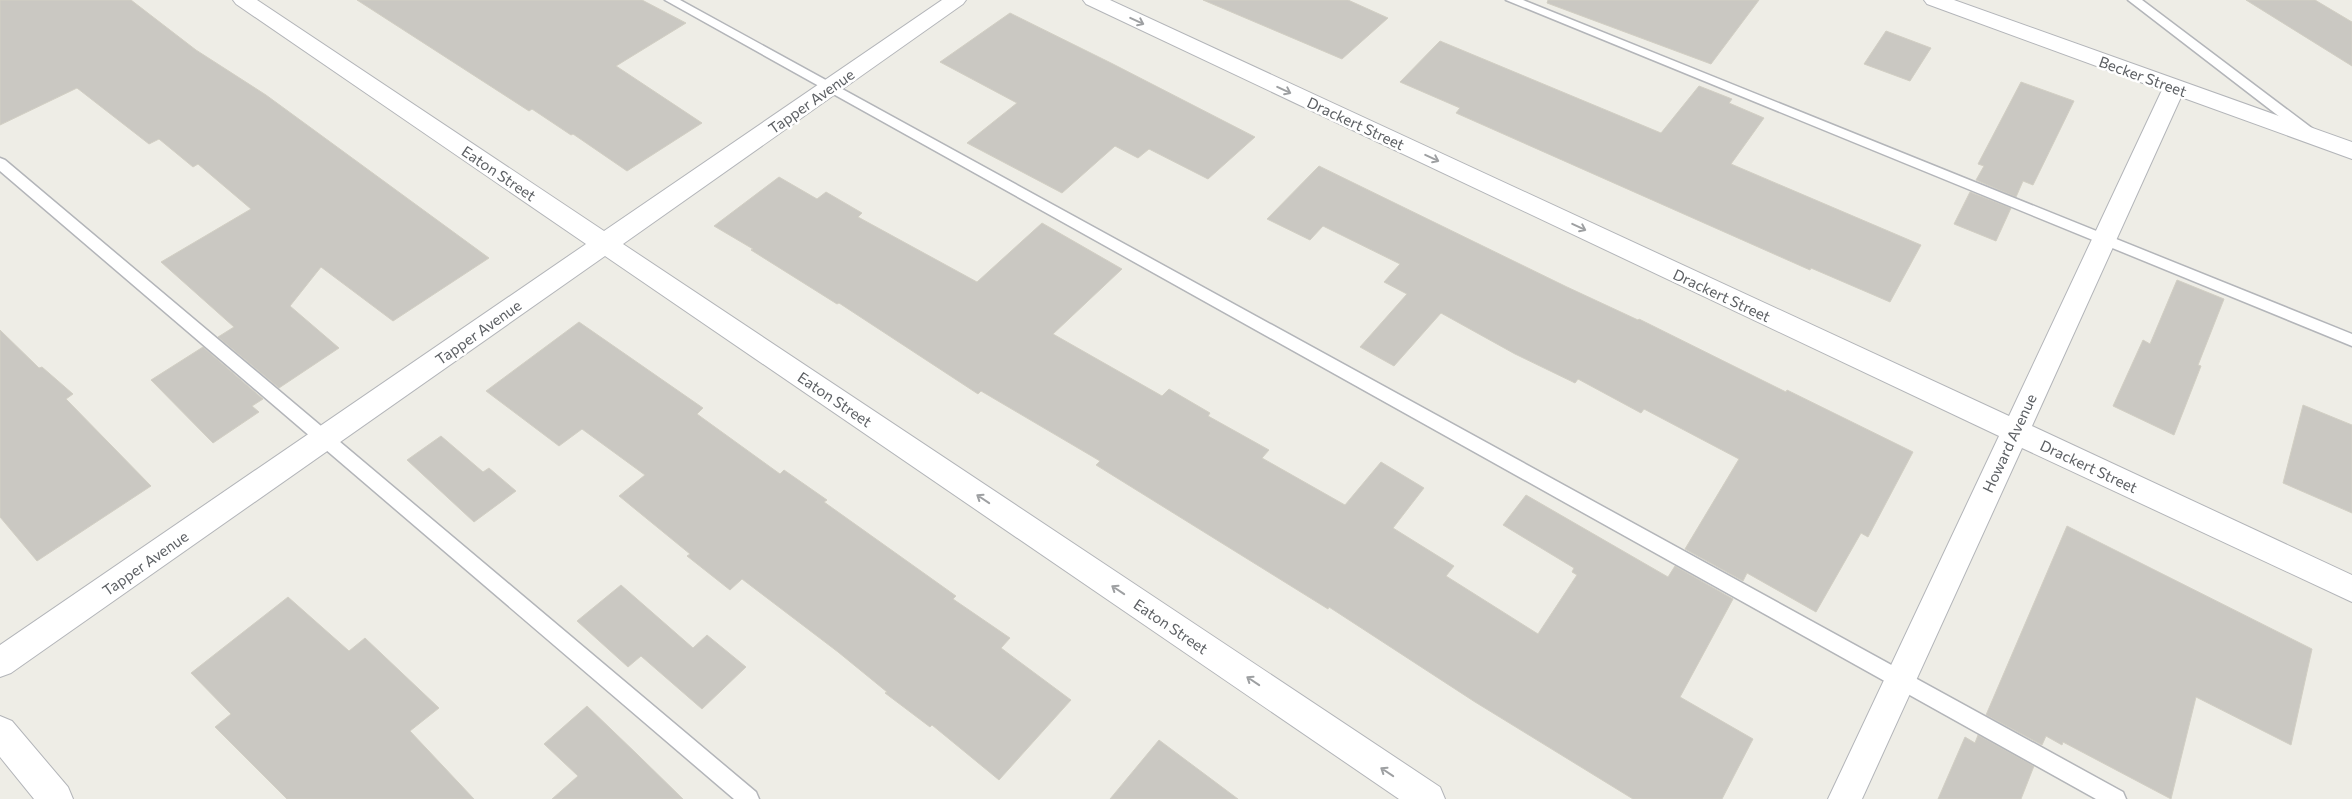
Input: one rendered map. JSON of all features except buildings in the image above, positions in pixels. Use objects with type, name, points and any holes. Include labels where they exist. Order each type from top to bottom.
[{"type":"street","name":"Eaton Street","points":[[242,0],[1428,799]]},
{"type":"street","name":"Tapper Avenue","points":[[0,663],[956,0]]},
{"type":"street","name":"Drackert Street","points":[[1093,0],[2352,589]]},
{"type":"street","name":"Becker Street","points":[[1934,0],[2352,151]]},
{"type":"street","name":"Howard Avenue","points":[[1845,799],[2014,431],[2176,88]]},
{"type":"street","points":[[0,732],[56,799]]},
{"type":"lane","points":[[671,0],[2116,799]]},
{"type":"lane","points":[[1512,0],[2352,340]]},
{"type":"lane","points":[[2134,0],[2315,137]]},
{"type":"lane","points":[[0,163],[749,799]]}]
